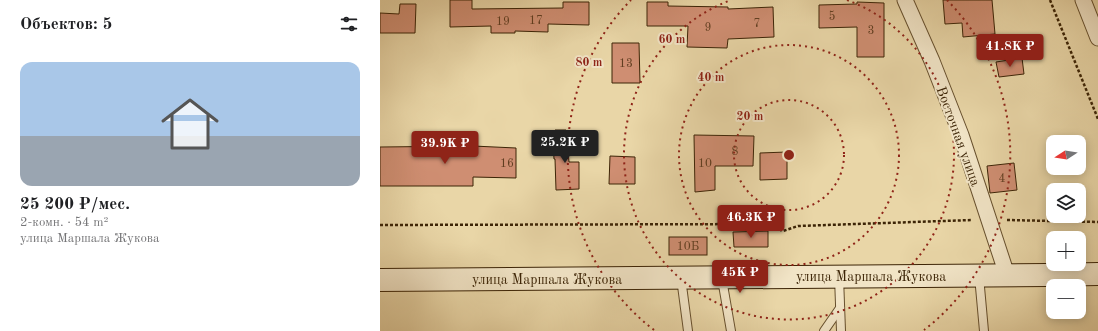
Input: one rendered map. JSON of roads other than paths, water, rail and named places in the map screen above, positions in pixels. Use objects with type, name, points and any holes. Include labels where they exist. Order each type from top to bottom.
[{"type":"main road","name":"улица Маршала Жукова","points":[[380,280],[1098,274]]},
{"type":"street","name":"Восточная улица","points":[[905,0],[932,61],[961,135],[1006,275]]},
{"type":"street","points":[[1083,0],[1098,38]]},
{"type":"lane","points":[[979,275],[984,331]]},
{"type":"lane","points":[[839,276],[841,331]]},
{"type":"lane","points":[[722,277],[731,331]]},
{"type":"lane","points":[[681,278],[688,331]]},
{"type":"lane","points":[[824,331],[840,308]]}]
